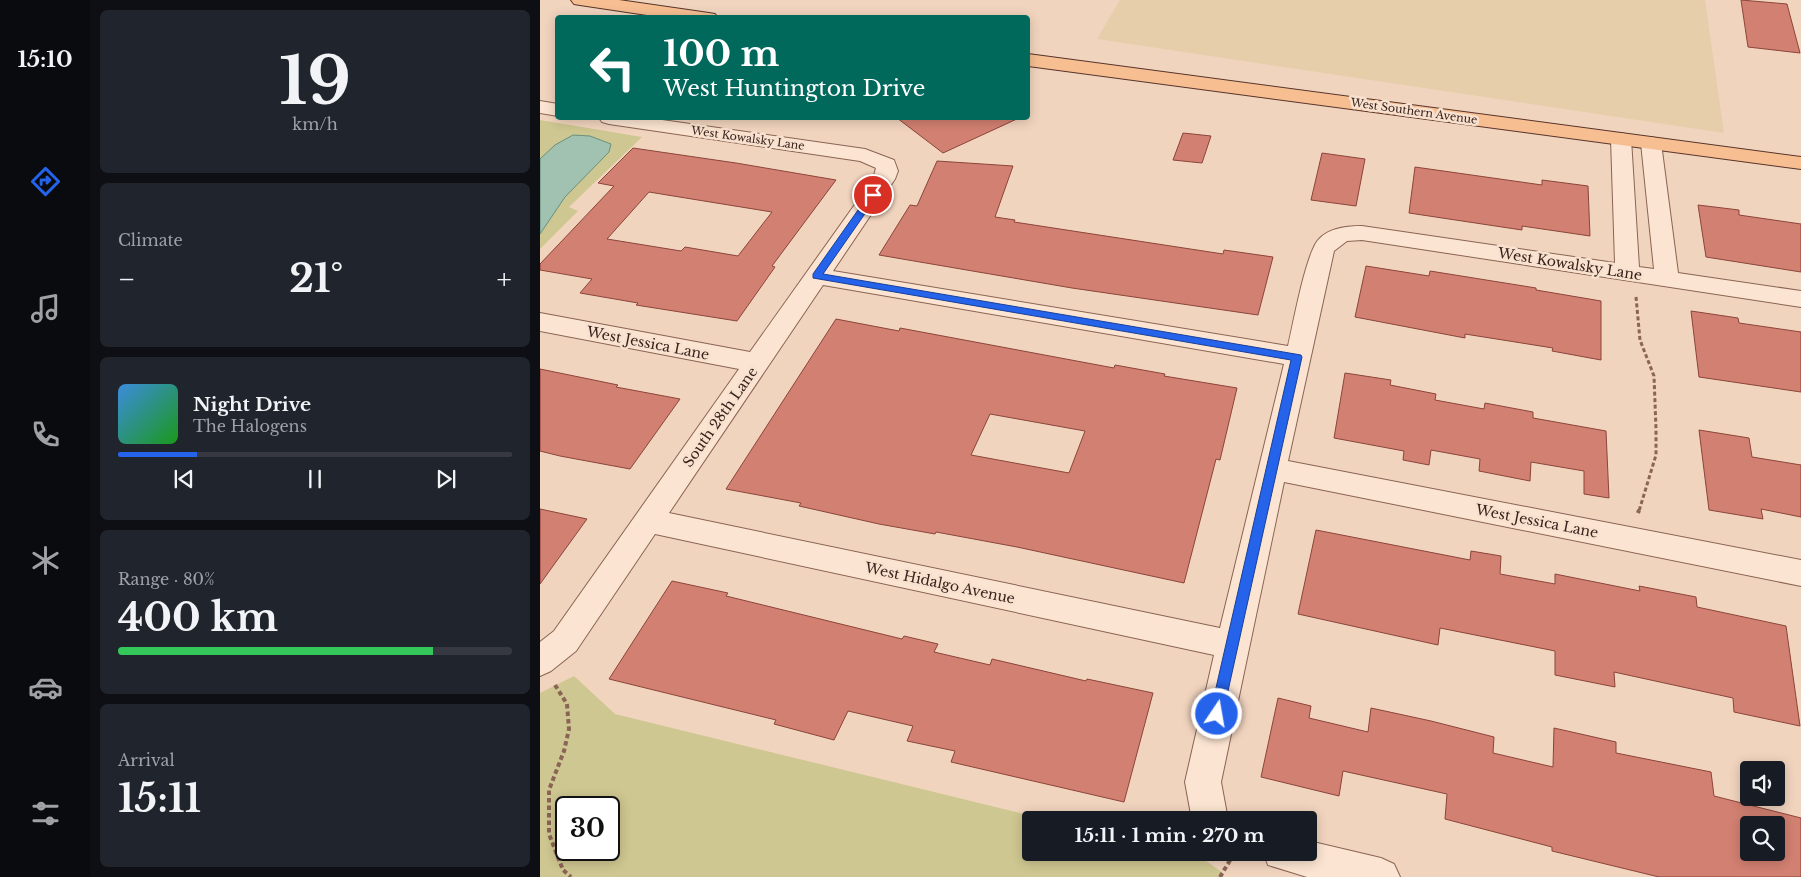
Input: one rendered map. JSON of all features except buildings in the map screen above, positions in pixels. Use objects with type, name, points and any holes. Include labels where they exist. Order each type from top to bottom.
[{"type":"main road","points":[[580,0],[682,15]]},
{"type":"main road","name":"West Southern Avenue","points":[[1030,60],[1801,163]]},
{"type":"street","points":[[540,107],[555,110]]},
{"type":"street","name":"West Kowalsky Lane","points":[[627,120],[865,155],[886,165]]},
{"type":"street","points":[[1621,139],[1631,274]]},
{"type":"street","points":[[1651,143],[1666,279]]},
{"type":"street","name":"South 28th Lane","points":[[540,661],[565,641],[884,179],[887,171],[886,165]]},
{"type":"street","name":"West Kowalsky Lane","points":[[1297,357],[1322,249],[1329,240],[1339,235],[1362,233],[1801,300]]},
{"type":"street","points":[[817,276],[1297,357],[1203,782],[1208,811]]},
{"type":"street","name":"West Jessica Lane","points":[[540,322],[757,363]]},
{"type":"street","name":"West Jessica Lane","points":[[1272,469],[1801,573]]},
{"type":"street","name":"West Hidalgo Avenue","points":[[648,521],[1232,645]]},
{"type":"street","points":[[1317,861],[1382,877]]},
{"type":"path","points":[[1631,274],[1640,340],[1654,376],[1656,446],[1656,455],[1637,519],[1636,541]]},
{"type":"path","points":[[540,661],[567,704],[569,729],[564,751],[549,790],[549,834],[563,870],[571,877]]},
{"type":"path","points":[[1220,877],[1230,861]]},
{"type":"shaded area","points":[[1120,0],[1705,0],[1724,133],[1097,39]]},
{"type":"shaded area","points":[[540,120],[642,137],[569,207],[578,211],[540,249]]},
{"type":"shaded area","points":[[573,135],[590,136],[611,144],[609,152],[565,197],[540,234],[540,159],[555,145]]},
{"type":"shaded area","points":[[574,676],[615,714],[1022,813],[1022,861],[1206,861],[1223,873],[1221,877],[540,877],[540,693]]},
{"type":"route","points":[[873,195],[817,276],[1297,357],[1217,714]]}]
